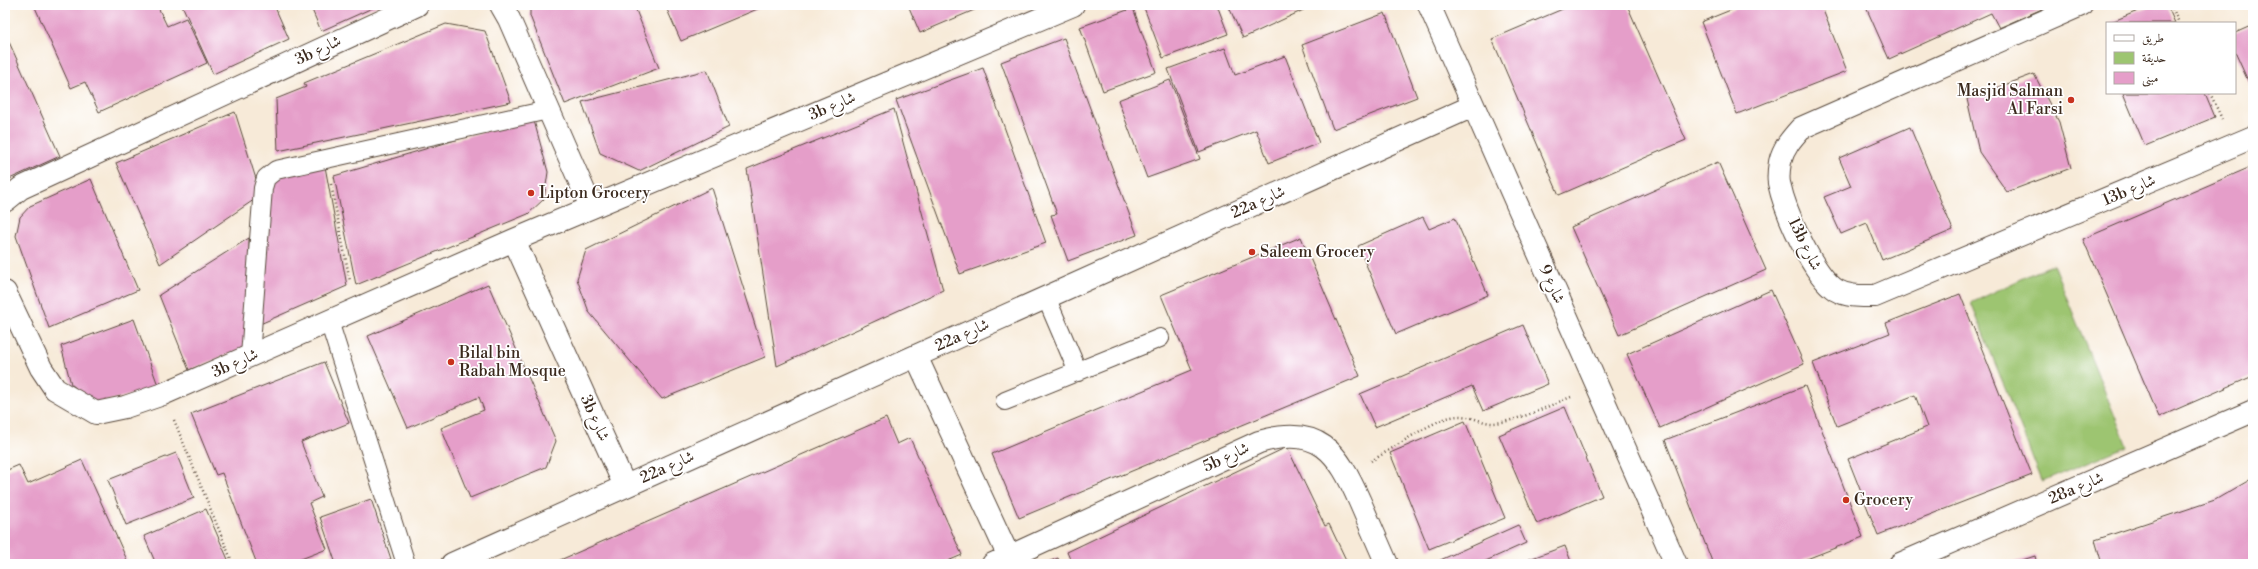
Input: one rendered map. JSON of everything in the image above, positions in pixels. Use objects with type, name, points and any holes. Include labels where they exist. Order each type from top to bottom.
[{"type":"street","name":"3b شارع","points":[[5,201],[21,188],[417,5]]},
{"type":"street","name":"3b شارع","points":[[5,292],[40,368],[55,389],[76,403],[96,413],[125,407],[163,394],[514,240],[1073,5]]},
{"type":"street","name":"13b شارع","points":[[2081,5],[1801,128],[1787,143],[1780,162],[1778,181],[1784,200],[1812,262],[1822,279],[1838,290],[1856,296],[1875,296],[2253,137]]},
{"type":"street","name":"شارع 9","points":[[1435,7],[1473,106],[1676,564]]},
{"type":"street","points":[[507,10],[548,110],[591,208]]},
{"type":"street","name":"22a شارع","points":[[452,564],[1473,106]]},
{"type":"street","name":"3b شارع","points":[[514,240],[625,486]]},
{"type":"street","name":"5b شارع","points":[[916,356],[1001,560],[1259,442],[1279,436],[1300,436],[1320,444],[1337,457],[1348,475],[1387,564]]},
{"type":"street","name":"28a شارع","points":[[1900,564],[2253,411]]},
{"type":"lane","points":[[250,356],[263,188],[266,178],[276,170],[327,160],[548,110]]},
{"type":"lane","points":[[1046,297],[1078,372]]},
{"type":"lane","points":[[328,321],[406,564]]},
{"type":"lane","points":[[1005,401],[1160,338]]},
{"type":"path","points":[[2171,5],[2179,22]]},
{"type":"path","points":[[327,160],[355,310]]},
{"type":"path","points":[[1348,475],[1438,422],[1452,417],[1471,416],[1492,423],[1506,421],[1598,388]]},
{"type":"path","points":[[163,394],[234,564]]},
{"type":"green space","points":[[2053,264],[2127,446],[2042,481],[1971,303]]},
{"type":"building","points":[[34,5],[157,5],[167,26],[186,18],[207,63],[99,112],[85,82],[71,88]]},
{"type":"building","points":[[182,5],[274,5],[289,39],[213,74]]},
{"type":"building","points":[[310,5],[379,5],[321,31]]},
{"type":"building","points":[[530,5],[634,5],[659,68],[565,104],[530,16]]},
{"type":"building","points":[[665,5],[767,5],[681,41]]},
{"type":"building","points":[[908,5],[986,5],[920,33]]},
{"type":"building","points":[[1143,5],[1217,5],[1228,34],[1163,58]]},
{"type":"building","points":[[1228,5],[1311,5],[1312,6],[1243,38]]},
{"type":"building","points":[[1572,5],[1627,5],[1686,140],[1559,195],[1492,39]]},
{"type":"building","points":[[1743,5],[1821,5],[1847,71],[1737,114],[1701,22]]},
{"type":"building","points":[[1865,5],[2051,5],[1999,28],[1991,13],[1889,59]]},
{"type":"building","points":[[2152,5],[2167,5],[2175,22],[2111,22]]},
{"type":"building","points":[[1133,8],[1156,72],[1103,91],[1080,27]]},
{"type":"building","points":[[1385,13],[1417,97],[1333,129],[1302,45]]},
{"type":"building","points":[[446,24],[485,31],[511,102],[278,151],[276,99],[306,87],[304,83]]},
{"type":"building","points":[[2253,25],[2253,92],[2236,54],[2236,33]]},
{"type":"building","points":[[5,33],[60,156],[5,181]]},
{"type":"building","points":[[1064,38],[1137,235],[1068,261],[1051,215],[1057,214],[1001,62]]},
{"type":"building","points":[[1225,48],[1235,75],[1285,56],[1319,143],[1269,163],[1256,130],[1199,152],[1168,69]]},
{"type":"building","points":[[983,68],[1046,243],[960,274],[896,100]]},
{"type":"building","points":[[707,70],[729,127],[639,171],[600,153],[582,102]]},
{"type":"building","points":[[2034,74],[2059,122],[2071,168],[2007,192],[1979,152],[1967,99]]},
{"type":"building","points":[[1170,80],[1200,159],[1147,178],[1118,100]]},
{"type":"building","points":[[2123,94],[2205,94],[2215,117],[2145,146]]},
{"type":"building","points":[[894,109],[943,290],[777,366],[747,169]]},
{"type":"building","points":[[235,112],[261,195],[160,264],[116,163]]},
{"type":"building","points":[[533,117],[548,172],[544,199],[528,214],[356,285],[334,176]]},
{"type":"building","points":[[1910,127],[1953,230],[1882,260],[1867,223],[1841,234],[1824,197],[1851,186],[1839,158]]},
{"type":"building","points":[[324,161],[347,286],[260,324],[271,182],[275,172]]},
{"type":"building","points":[[1718,162],[1766,270],[1619,335],[1571,227]]},
{"type":"building","points":[[2253,166],[2253,376],[2159,417],[2083,239]]},
{"type":"building","points":[[91,179],[138,290],[49,328],[16,236],[20,217],[30,206]]},
{"type":"building","points":[[712,188],[765,357],[662,399],[589,312],[577,279],[586,250]]},
{"type":"building","points":[[1423,217],[1429,229],[1455,218],[1488,295],[1396,334],[1358,246]]},
{"type":"building","points":[[1301,237],[1360,376],[1019,518],[992,454],[1192,370],[1161,295]]},
{"type":"building","points":[[249,238],[249,346],[189,370],[159,295]]},
{"type":"building","name":"Bilal bin Rabah Mosque","points":[[488,284],[556,441],[546,467],[470,498],[441,428],[484,410],[479,397],[408,428],[368,336]]},
{"type":"building","points":[[1771,290],[1804,364],[1660,428],[1627,354]]},
{"type":"building","points":[[1960,294],[2032,475],[1878,535],[1848,459],[1927,427],[1915,395],[1837,426],[1813,363],[1890,333],[1886,323]]},
{"type":"building","points":[[134,319],[159,388],[95,404],[71,384],[61,346]]},
{"type":"building","points":[[1523,325],[1548,384],[1483,411],[1472,386],[1375,427],[1360,394]]},
{"type":"building","points":[[324,362],[349,423],[301,442],[322,497],[309,503],[327,549],[288,564],[257,564],[222,473],[216,475],[191,414]]},
{"type":"building","points":[[1805,386],[1863,537],[1794,564],[1713,564],[1665,440]]},
{"type":"building","points":[[1565,407],[1602,496],[1537,524],[1499,435]]},
{"type":"building","points":[[886,418],[897,444],[910,438],[962,555],[941,564],[551,564]]},
{"type":"building","points":[[1465,421],[1505,518],[1429,549],[1390,453]]},
{"type":"building","points":[[1287,447],[1325,526],[1329,524],[1348,564],[1072,564],[1067,552]]},
{"type":"building","points":[[176,453],[194,498],[126,525],[108,480]]},
{"type":"building","points":[[82,460],[127,560],[118,564],[5,564],[5,471],[19,465],[28,484]]},
{"type":"building","points":[[2253,478],[2253,564],[2102,564],[2095,540],[2215,500]]},
{"type":"building","points":[[371,499],[391,559],[376,564],[336,564],[320,517]]},
{"type":"building","points":[[206,509],[230,564],[156,564],[144,536]]},
{"type":"building","points":[[1518,525],[1526,543],[1479,564],[1437,564],[1436,562]]},
{"type":"building","points":[[1565,546],[1572,564],[1516,564]]},
{"type":"building","points":[[2035,556],[2037,564],[2010,564]]},
{"type":"building","points":[[1058,558],[1060,564],[1043,564]]},
{"type":"place","name":"Masjid Salman Al Farsi","points":[[2071,100]]},
{"type":"place","name":"Lipton Grocery","points":[[531,193]]},
{"type":"place","name":"Saleem Grocery","points":[[1252,252]]},
{"type":"place","name":"Bilal bin Rabah Mosque","points":[[451,362]]},
{"type":"place","name":"Grocery","points":[[1846,500]]}]
